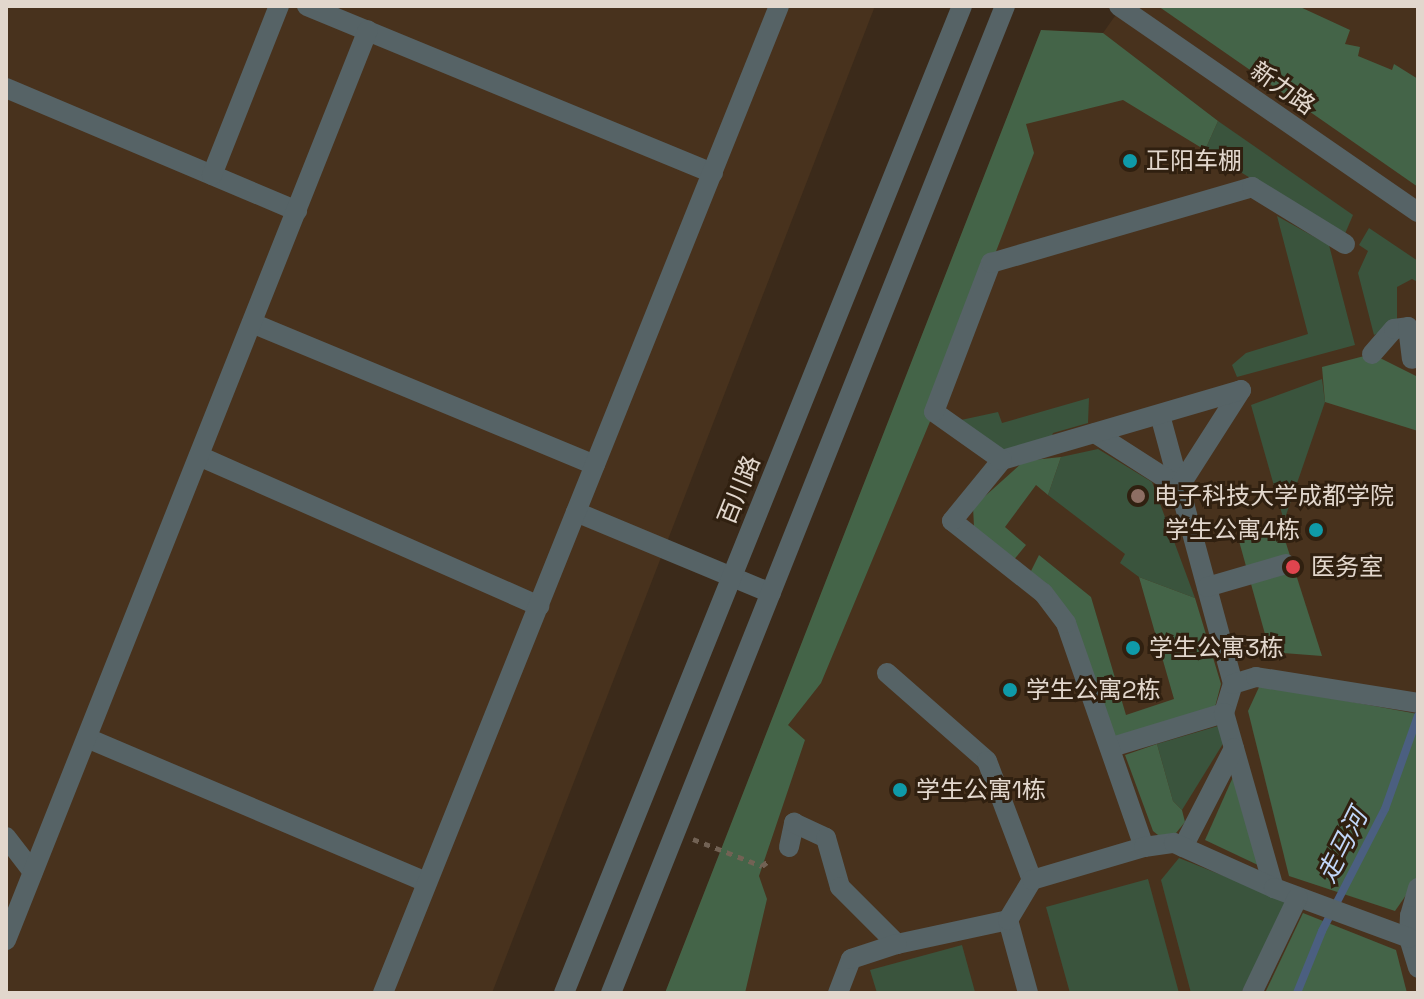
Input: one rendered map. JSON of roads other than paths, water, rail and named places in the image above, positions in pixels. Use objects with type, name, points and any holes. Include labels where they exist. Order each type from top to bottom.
[{"type":"street","points":[[212,175],[279,6]]},
{"type":"street","points":[[307,6],[713,173]]},
{"type":"street","points":[[383,993],[779,6]]},
{"type":"street","name":"百川路","points":[[564,993],[962,6]]},
{"type":"street","points":[[611,993],[1005,6]]},
{"type":"street","name":"新力路","points":[[1119,6],[1418,212]]},
{"type":"street","points":[[6,940],[368,30]]},
{"type":"street","points":[[6,88],[297,211]]},
{"type":"street","points":[[1002,460],[934,412],[991,263],[1252,187],[1345,244]]},
{"type":"street","points":[[252,323],[595,465]]},
{"type":"street","points":[[1372,354],[1394,329],[1408,327],[1412,359]]},
{"type":"street","points":[[1144,847],[1112,747],[1066,623],[1043,593],[952,521],[1002,460],[1241,390],[1179,487]]},
{"type":"street","points":[[1160,415],[1233,684],[1224,713],[1274,888]]},
{"type":"street","points":[[1095,433],[1179,487]]},
{"type":"street","points":[[199,456],[539,606]]},
{"type":"street","points":[[576,512],[771,593]]},
{"type":"street","points":[[1207,587],[1286,564]]},
{"type":"street","points":[[887,673],[987,761],[1032,880]]},
{"type":"street","points":[[1233,684],[1256,677],[1418,703]]},
{"type":"street","points":[[1112,747],[1224,713]]},
{"type":"street","points":[[87,738],[427,882]]},
{"type":"street","points":[[1183,847],[1234,748]]},
{"type":"street","points":[[789,847],[794,823],[826,838],[840,887],[897,944]]},
{"type":"street","points":[[6,837],[33,872]]},
{"type":"street","points":[[1028,993],[1008,920],[1032,880],[1144,847],[1174,843],[1274,888],[1409,938]]},
{"type":"street","points":[[1418,888],[1410,916],[1409,938],[1418,968]]},
{"type":"street","points":[[1252,993],[1298,897]]},
{"type":"street","points":[[838,993],[851,959],[897,944],[1008,920]]},
{"type":"waterway","name":"走马河","points":[[1297,993],[1322,931],[1385,809],[1418,716]]},
{"type":"place","name":"正阳车棚","points":[[1130,161]]},
{"type":"place","name":"电子科技大学成都学院","points":[[1138,496]]},
{"type":"place","name":"学生公寓4栋","points":[[1316,530]]},
{"type":"place","name":"医务室","points":[[1293,567]]},
{"type":"place","name":"学生公寓3栋","points":[[1133,648]]},
{"type":"place","name":"学生公寓2栋","points":[[1010,690]]},
{"type":"place","name":"学生公寓1栋","points":[[900,790]]}]
